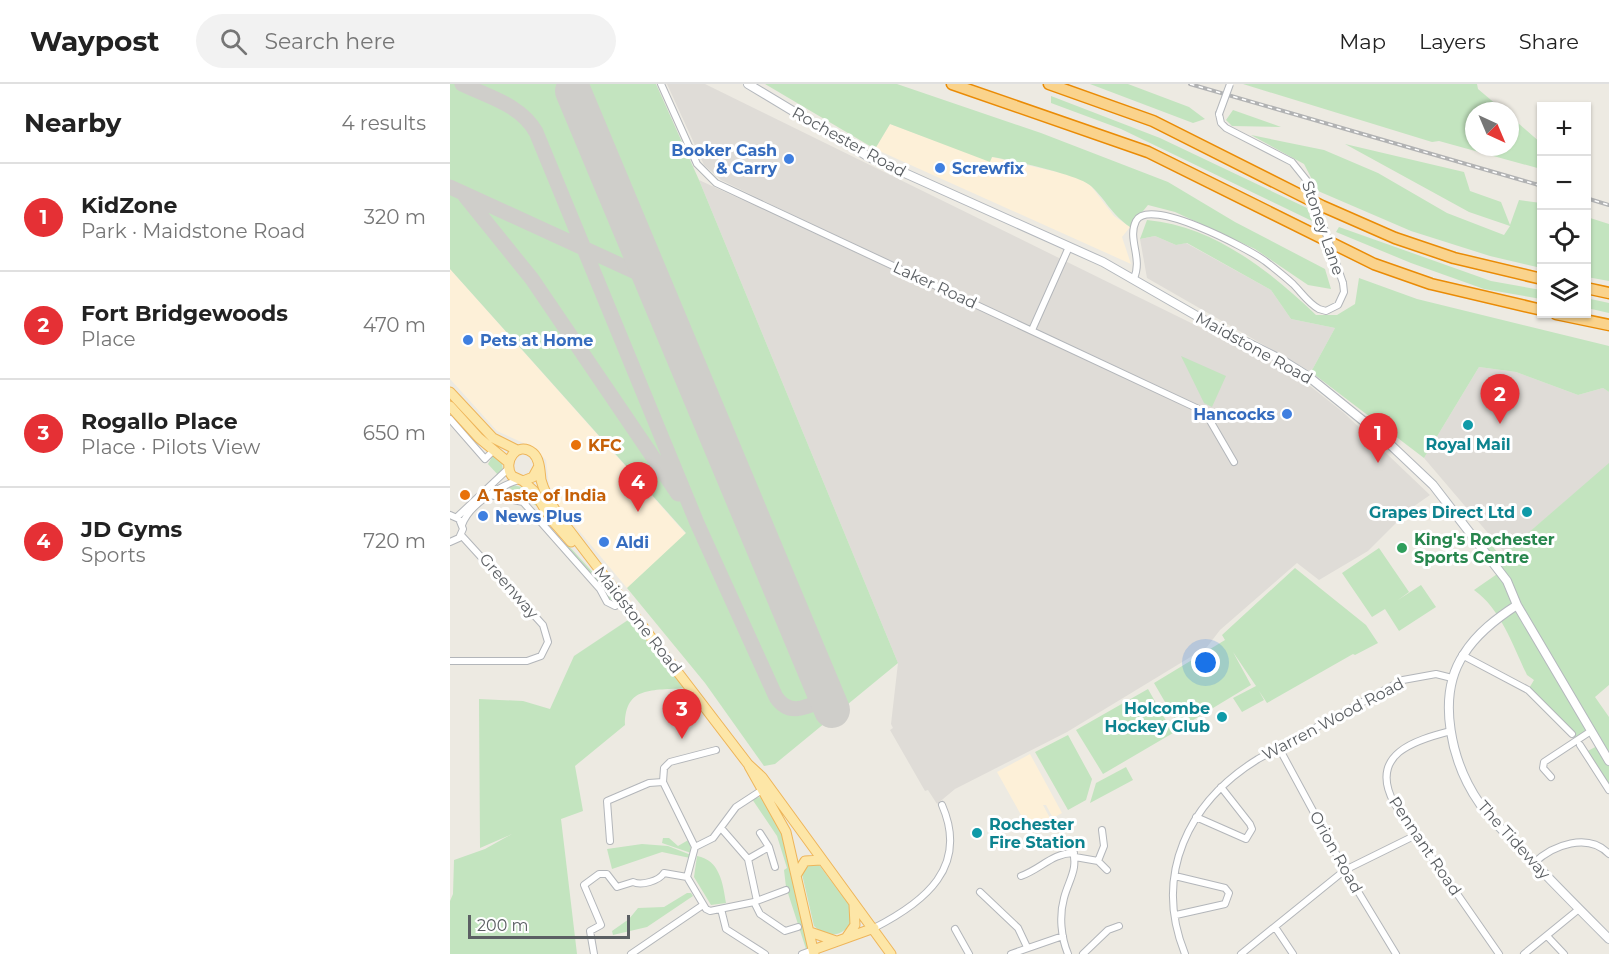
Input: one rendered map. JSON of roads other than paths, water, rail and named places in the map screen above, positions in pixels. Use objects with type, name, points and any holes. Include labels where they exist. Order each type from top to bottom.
[{"type":"highway","points":[[952,84],[1148,152],[1374,264],[1431,284],[1537,309]]},
{"type":"highway","points":[[1049,84],[1153,121],[1343,216],[1395,238],[1454,258],[1537,278]]},
{"type":"highway","points":[[1591,289],[1609,293]]},
{"type":"highway","points":[[1575,318],[1609,325]]},
{"type":"main road","name":"Rochester Road","points":[[748,84],[869,157],[985,209]]},
{"type":"main road","name":"Maidstone Road","points":[[985,209],[1134,278],[1215,327],[1285,362],[1321,385],[1355,412],[1433,485],[1507,581],[1517,605],[1609,761]]},
{"type":"main road","points":[[450,392],[484,429],[501,443],[517,450],[532,452],[539,466],[533,477],[521,480],[450,406]]},
{"type":"main road","points":[[508,465],[517,450]]},
{"type":"main road","name":"Maidstone Road","points":[[539,466],[543,485],[554,509],[748,764],[783,823],[817,953]]},
{"type":"main road","name":"Maidstone Road","points":[[521,480],[536,493],[554,524],[593,562]]},
{"type":"main road","name":"The Tideway","points":[[1517,605],[1480,634],[1462,656],[1452,678],[1449,706],[1451,731],[1460,765],[1480,803],[1534,863],[1609,939]]},
{"type":"main road","name":"Maidstone Road","points":[[748,764],[762,777],[891,954]]},
{"type":"main road","points":[[797,874],[805,861],[821,860]]},
{"type":"main road","points":[[838,941],[856,922],[854,905]]},
{"type":"main road","points":[[817,953],[838,941],[874,928]]},
{"type":"main road","points":[[810,932],[838,941]]},
{"type":"main road","points":[[858,935],[881,942]]},
{"type":"street","name":"Laker Road","points":[[661,84],[697,164],[722,187],[1205,412],[1234,462]]},
{"type":"street","name":"Stoney Lane","points":[[1134,278],[1138,262],[1132,237],[1136,221],[1141,214],[1150,212],[1197,226],[1249,251],[1277,270],[1319,309],[1326,311],[1338,305],[1344,292],[1342,283],[1308,182],[1292,162],[1226,128],[1221,123],[1219,114],[1230,84]]},
{"type":"street","points":[[1032,330],[1069,247]]},
{"type":"street","points":[[450,419],[485,459],[494,450]]},
{"type":"street","points":[[462,525],[453,516],[508,465]]},
{"type":"street","points":[[450,542],[461,535],[465,517],[506,484],[521,480]]},
{"type":"street","points":[[495,494],[523,502],[600,589],[607,602],[615,606],[624,602]]},
{"type":"street","name":"Greenway","points":[[450,661],[527,661],[541,656],[548,642],[543,625],[461,535]]},
{"type":"street","points":[[1462,656],[1528,690],[1572,734]]},
{"type":"street","name":"Warren Wood Road","points":[[1185,954],[1178,934],[1173,896],[1179,850],[1196,817],[1221,787],[1240,770],[1403,680],[1431,674],[1452,678]]},
{"type":"street","name":"Pennant Road","points":[[1451,731],[1402,747],[1390,766],[1389,794],[1499,954]]},
{"type":"street","points":[[1551,777],[1543,768],[1544,762],[1591,731]]},
{"type":"street","points":[[1580,745],[1609,790]]},
{"type":"street","name":"Orion Road","points":[[1280,748],[1345,870],[1395,954]]},
{"type":"street","points":[[716,750],[670,762],[664,768],[663,782],[695,847],[687,877],[708,910],[756,902],[786,890]]},
{"type":"street","points":[[610,841],[607,801],[649,783],[663,782]]},
{"type":"street","points":[[1196,817],[1246,839],[1252,830],[1250,824],[1221,787]]},
{"type":"street","points":[[695,847],[713,838],[736,807],[762,790]]},
{"type":"street","points":[[874,928],[921,899],[941,876],[950,846],[948,824],[942,805]]},
{"type":"street","points":[[721,828],[748,859],[760,914],[785,931],[798,927]]},
{"type":"street","points":[[1098,861],[1104,846],[1102,830]]},
{"type":"street","points":[[760,833],[769,847],[775,867]]},
{"type":"street","points":[[1241,954],[1345,870],[1416,835]]},
{"type":"street","points":[[1534,863],[1550,850],[1585,841],[1598,844],[1609,852]]},
{"type":"street","points":[[748,859],[769,847]]},
{"type":"street","points":[[1068,954],[1063,936],[1063,899],[1075,871],[1074,853]]},
{"type":"street","points":[[1021,876],[1033,872],[1056,856],[1074,853],[1098,861],[1107,870]]},
{"type":"street","points":[[594,954],[590,931],[601,925],[592,909],[585,884],[604,873],[617,887],[633,882],[639,885],[661,878],[664,873],[687,877]]},
{"type":"street","points":[[1175,876],[1225,888],[1229,893],[1225,904],[1176,915]]},
{"type":"street","points":[[980,892],[1018,928],[1027,947]]},
{"type":"street","points":[[631,954],[704,905]]},
{"type":"street","points":[[721,909],[726,929],[765,954]]},
{"type":"street","points":[[1524,954],[1580,909]]},
{"type":"street","points":[[1083,954],[1108,930],[1119,926]]},
{"type":"street","points":[[1275,927],[1293,954]]},
{"type":"street","points":[[955,929],[969,954]]},
{"type":"street","points":[[1011,954],[1063,936]]},
{"type":"street","points":[[1547,936],[1564,954]]},
{"type":"street","points":[[802,954],[817,953]]},
{"type":"railway","points":[[1190,84],[1537,185]]},
{"type":"railway","points":[[1591,200],[1609,205]]},
{"type":"place","name":"Booker Cash & Carry","points":[[789,159]]},
{"type":"place","name":"Screwfix","points":[[940,168]]},
{"type":"place","name":"Pets at Home","points":[[468,340]]},
{"type":"place","name":"Hancocks","points":[[1287,414]]},
{"type":"place","name":"Fort Bridgewoods","points":[[1500,424]]},
{"type":"place","name":"Royal Mail","points":[[1468,425]]},
{"type":"place","name":"KFC","points":[[576,445]]},
{"type":"place","name":"KidZone","points":[[1378,463]]},
{"type":"place","name":"A Taste of India","points":[[465,495]]},
{"type":"place","name":"JD Gyms","points":[[638,512]]},
{"type":"place","name":"Grapes Direct Ltd","points":[[1527,512]]},
{"type":"place","name":"News Plus","points":[[483,516]]},
{"type":"place","name":"Aldi","points":[[604,542]]},
{"type":"place","name":"King's Rochester Sports Centre","points":[[1402,548]]},
{"type":"place","name":"Holcombe Hockey Club","points":[[1222,717]]},
{"type":"place","name":"Rogallo Place","points":[[682,739]]},
{"type":"place","name":"Rochester Fire Station","points":[[977,833]]}]
